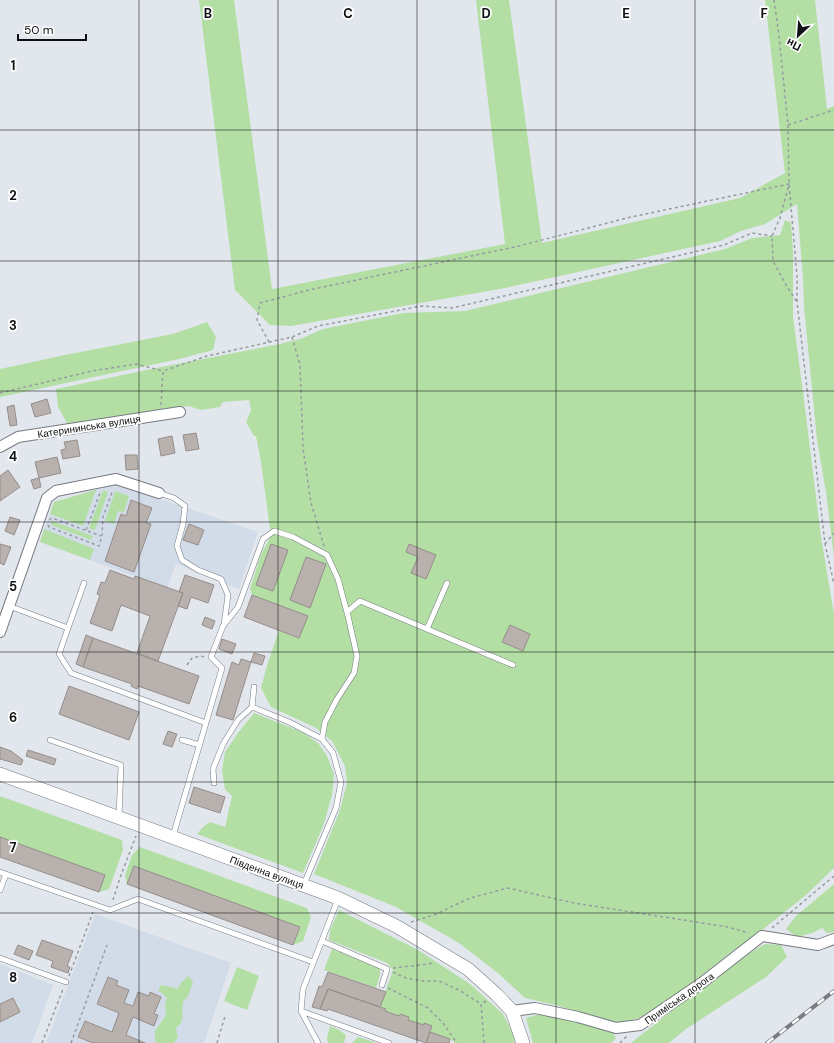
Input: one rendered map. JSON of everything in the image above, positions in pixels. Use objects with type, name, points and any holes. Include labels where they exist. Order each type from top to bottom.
[{"type":"street","name":"Катерининська вулиця","points":[[0,447],[18,437],[180,412]]},
{"type":"street","points":[[0,632],[47,498],[56,491],[116,479],[158,493]]},
{"type":"street","name":"Південна вулиця","points":[[0,774],[338,898],[396,926],[468,969],[497,995],[512,1011]]},
{"type":"street","points":[[762,936],[818,945],[834,939]]},
{"type":"street","name":"Приміська дорога","points":[[512,1011],[535,1008],[578,1016],[616,1028],[640,1025],[703,982],[762,936]]},
{"type":"street","points":[[512,1011],[523,1043]]},
{"type":"lane","points":[[158,493],[174,498],[185,506],[183,524],[177,546],[182,560],[198,570],[220,579],[228,595],[223,626],[210,657],[222,668],[173,837]]},
{"type":"lane","points":[[223,626],[238,607],[263,539],[274,531],[293,537],[327,555],[338,579],[357,656],[354,673],[337,699],[325,722],[322,739]]},
{"type":"lane","points":[[84,583],[59,654],[71,673],[206,722]]},
{"type":"lane","points":[[427,629],[447,583]]},
{"type":"lane","points":[[347,612],[360,601],[513,665]]},
{"type":"lane","points":[[9,606],[68,628]]},
{"type":"lane","points":[[214,783],[213,769],[223,744],[238,720],[252,707],[254,687]]},
{"type":"lane","points":[[252,707],[289,722],[322,739],[333,753],[341,782],[336,808],[304,885]]},
{"type":"lane","points":[[50,740],[121,764],[119,818]]},
{"type":"lane","points":[[182,740],[200,745]]},
{"type":"lane","points":[[0,890],[3,873],[110,910],[138,899],[313,962]]},
{"type":"lane","points":[[318,1043],[301,1011],[303,990],[338,898]]},
{"type":"lane","points":[[322,941],[387,969],[382,985]]},
{"type":"lane","points":[[0,958],[66,982]]},
{"type":"lane","points":[[301,1011],[390,1043]]},
{"type":"path","points":[[774,0],[788,124],[789,184],[797,276],[797,302],[825,544],[834,584]]},
{"type":"path","points":[[788,124],[834,110]]},
{"type":"path","points":[[789,184],[780,218],[772,236],[773,262],[797,302]]},
{"type":"path","points":[[269,342],[257,320],[260,303],[309,290],[519,246],[631,217],[789,184]]},
{"type":"path","points":[[0,393],[92,371],[136,364],[163,371],[207,356],[292,337],[318,326],[421,306],[452,308],[724,245],[752,233],[772,236]]},
{"type":"path","points":[[292,337],[300,365],[303,448],[311,503],[327,555]]},
{"type":"path","points":[[160,415],[163,371]]},
{"type":"path","points":[[102,536],[52,518],[47,521],[49,527],[99,546],[102,536],[103,517],[114,488]]},
{"type":"path","points":[[86,530],[100,493]]},
{"type":"path","points":[[825,544],[834,534]]},
{"type":"path","points":[[187,665],[192,658],[200,656],[210,657]]},
{"type":"path","points":[[110,910],[121,874],[140,825]]},
{"type":"path","points":[[396,926],[434,915],[470,898],[508,888],[574,903],[728,927],[762,936],[834,876]]},
{"type":"path","points":[[42,1043],[96,905]]},
{"type":"path","points":[[71,1043],[107,945]]},
{"type":"path","points":[[387,969],[430,964],[448,957]]},
{"type":"path","points":[[387,969],[406,978],[422,981],[439,981],[459,990],[481,1004]]},
{"type":"path","points":[[382,985],[428,1008],[443,1023],[457,1043]]},
{"type":"path","points":[[481,1004],[497,995]]},
{"type":"path","points":[[481,1004],[484,1043]]},
{"type":"path","points":[[217,1043],[225,1016]]},
{"type":"shaded area","points":[[116,484],[258,532],[239,589],[176,564],[167,588],[40,542],[54,502]]},
{"type":"shaded area","points":[[95,914],[231,963],[204,1043],[46,1043]]},
{"type":"shaded area","points":[[0,964],[53,985],[32,1043],[0,1043]]},
{"type":"green space","points":[[199,0],[234,0],[272,289],[505,244],[476,0],[509,0],[542,243],[740,198],[785,173],[765,0],[815,0],[827,109],[834,106],[834,557],[826,492],[817,440],[804,307],[797,204],[765,224],[741,231],[720,241],[505,288],[291,326],[270,325],[235,290]]},
{"type":"green space","points":[[785,220],[791,223],[793,251],[793,317],[821,537],[834,614],[834,868],[806,895],[762,930],[730,953],[680,993],[643,1017],[621,1023],[525,998],[499,974],[459,943],[396,907],[314,874],[340,810],[347,783],[345,766],[332,741],[316,728],[271,707],[261,688],[279,631],[299,638],[308,616],[252,595],[250,589],[261,554],[271,536],[256,436],[254,436],[246,422],[251,410],[249,400],[223,402],[220,407],[201,410],[189,406],[177,407],[68,425],[58,407],[56,389],[280,344],[300,339],[323,329],[403,313],[465,311],[725,249],[752,238],[780,235]]},
{"type":"green space","points":[[207,322],[216,337],[213,350],[179,359],[0,397],[0,369],[173,334]]},
{"type":"green space","points":[[96,490],[83,526],[50,514],[54,502]]},
{"type":"green space","points":[[103,490],[108,492],[95,530],[89,528]]},
{"type":"green space","points":[[115,491],[129,496],[124,512],[118,511],[114,524],[105,521]]},
{"type":"green space","points":[[52,521],[93,536],[91,540],[51,525]]},
{"type":"green space","points":[[44,529],[94,549],[90,560],[40,542]]},
{"type":"green space","points":[[254,713],[302,732],[318,743],[327,756],[334,774],[332,795],[324,824],[303,873],[197,834],[210,822],[225,827],[232,796],[225,789],[222,770],[225,752]]},
{"type":"green space","points":[[0,796],[122,840],[123,850],[109,889],[99,892],[104,875],[0,837]]},
{"type":"green space","points":[[140,847],[307,908],[311,917],[303,941],[293,945],[300,927],[134,866],[127,884],[125,875],[132,855]]},
{"type":"green space","points":[[834,884],[834,932],[827,933],[822,928],[812,933],[797,937],[786,929],[796,916]]},
{"type":"green space","points":[[339,910],[418,950],[470,984],[503,1014],[513,1034],[515,1043],[455,1043],[450,1039],[430,1032],[432,1026],[408,1020],[409,1017],[401,1014],[399,1016],[385,1011],[386,1009],[380,1007],[393,970],[387,963],[329,940],[330,930]]},
{"type":"green space","points":[[765,944],[781,945],[787,957],[766,977],[686,1029],[669,1043],[631,1043],[735,962]]},
{"type":"green space","points":[[332,949],[374,965],[380,969],[380,975],[376,988],[324,970]]},
{"type":"green space","points":[[237,967],[259,976],[247,1010],[224,1001]]},
{"type":"green space","points":[[188,976],[193,982],[188,996],[183,1002],[182,1021],[176,1029],[178,1037],[174,1043],[158,1043],[155,1041],[155,1031],[166,1015],[165,1004],[167,998],[158,990],[161,985],[177,989]]},
{"type":"green space","points":[[540,1014],[588,1024],[613,1033],[616,1038],[611,1043],[533,1043],[526,1018]]},
{"type":"green space","points":[[330,1026],[346,1035],[344,1043],[328,1043],[327,1038]]},
{"type":"green space","points":[[358,1037],[377,1043],[352,1043]]},
{"type":"building","points":[[47,399],[51,413],[35,417],[31,404]]},
{"type":"building","points":[[14,405],[17,425],[10,426],[7,407]]},
{"type":"building","points":[[196,433],[199,449],[186,451],[183,435]]},
{"type":"building","points":[[172,436],[175,453],[161,456],[158,439]]},
{"type":"building","points":[[77,440],[80,456],[63,459],[61,450],[66,449],[64,442]]},
{"type":"building","points":[[125,455],[137,455],[138,469],[126,470]]},
{"type":"building","points":[[57,457],[61,473],[39,478],[35,462]]},
{"type":"building","points":[[8,470],[20,487],[0,501],[0,476]]},
{"type":"building","points":[[39,478],[41,487],[34,489],[31,480]]},
{"type":"building","points":[[131,500],[152,508],[146,523],[151,524],[134,572],[105,561],[121,514],[126,516]]},
{"type":"building","points":[[10,517],[20,520],[14,535],[5,531]]},
{"type":"building","points":[[189,524],[204,530],[198,545],[183,540]]},
{"type":"building","points":[[0,544],[11,547],[4,565],[0,563]]},
{"type":"building","points":[[271,544],[288,550],[273,591],[256,585]]},
{"type":"building","points":[[409,544],[436,555],[426,579],[411,573],[418,557],[406,552]]},
{"type":"building","points":[[306,557],[326,564],[310,608],[290,600]]},
{"type":"building","points":[[110,570],[134,579],[135,576],[183,593],[158,661],[137,653],[150,616],[121,605],[112,631],[90,623],[100,595],[97,594],[101,582],[105,583]]},
{"type":"building","points":[[185,575],[214,585],[208,603],[191,597],[187,609],[178,606],[183,593],[179,592]]},
{"type":"building","points":[[252,595],[308,616],[299,638],[244,617]]},
{"type":"building","points":[[205,617],[215,621],[212,629],[202,625]]},
{"type":"building","points":[[510,625],[530,634],[523,651],[502,642]]},
{"type":"building","points":[[86,635],[93,638],[83,667],[76,664]]},
{"type":"building","points":[[93,638],[199,676],[189,704],[138,686],[137,689],[131,686],[132,684],[83,667]]},
{"type":"building","points":[[222,639],[236,644],[232,654],[219,649]]},
{"type":"building","points":[[254,653],[265,656],[262,665],[251,662]]},
{"type":"building","points":[[241,659],[251,662],[233,720],[216,715],[232,662],[239,665]]},
{"type":"building","points":[[69,686],[139,712],[129,740],[59,714]]},
{"type":"building","points":[[168,731],[177,734],[172,747],[163,744]]},
{"type":"building","points":[[0,747],[11,751],[23,760],[21,765],[0,759]]},
{"type":"building","points":[[28,750],[56,759],[54,765],[26,756]]},
{"type":"building","points":[[194,787],[225,797],[220,813],[189,803]]},
{"type":"building","points":[[0,837],[105,875],[99,892],[0,857]]},
{"type":"building","points":[[134,866],[300,927],[293,945],[127,884]]},
{"type":"building","points":[[42,940],[73,951],[67,966],[70,967],[68,973],[51,967],[53,961],[36,955]]},
{"type":"building","points":[[18,945],[33,951],[29,960],[14,954]]},
{"type":"building","points":[[328,972],[386,992],[380,1007],[328,989],[320,1009],[312,1007],[319,986],[322,987]]},
{"type":"building","points":[[108,977],[118,981],[116,985],[129,990],[124,1003],[133,1006],[138,992],[149,996],[150,992],[161,997],[154,1014],[158,1015],[154,1026],[133,1017],[126,1035],[145,1043],[93,1043],[78,1037],[85,1021],[112,1032],[119,1013],[97,1004]]},
{"type":"building","points":[[328,989],[386,1009],[385,1011],[399,1016],[400,1014],[409,1017],[408,1020],[432,1026],[426,1043],[328,1009],[327,1011],[320,1009]]},
{"type":"building","points":[[13,998],[20,1012],[0,1022],[0,1004]]},
{"type":"building","points":[[430,1032],[450,1039],[449,1043],[426,1043]]},
{"type":"railway","points":[[767,1043],[834,991]]}]
